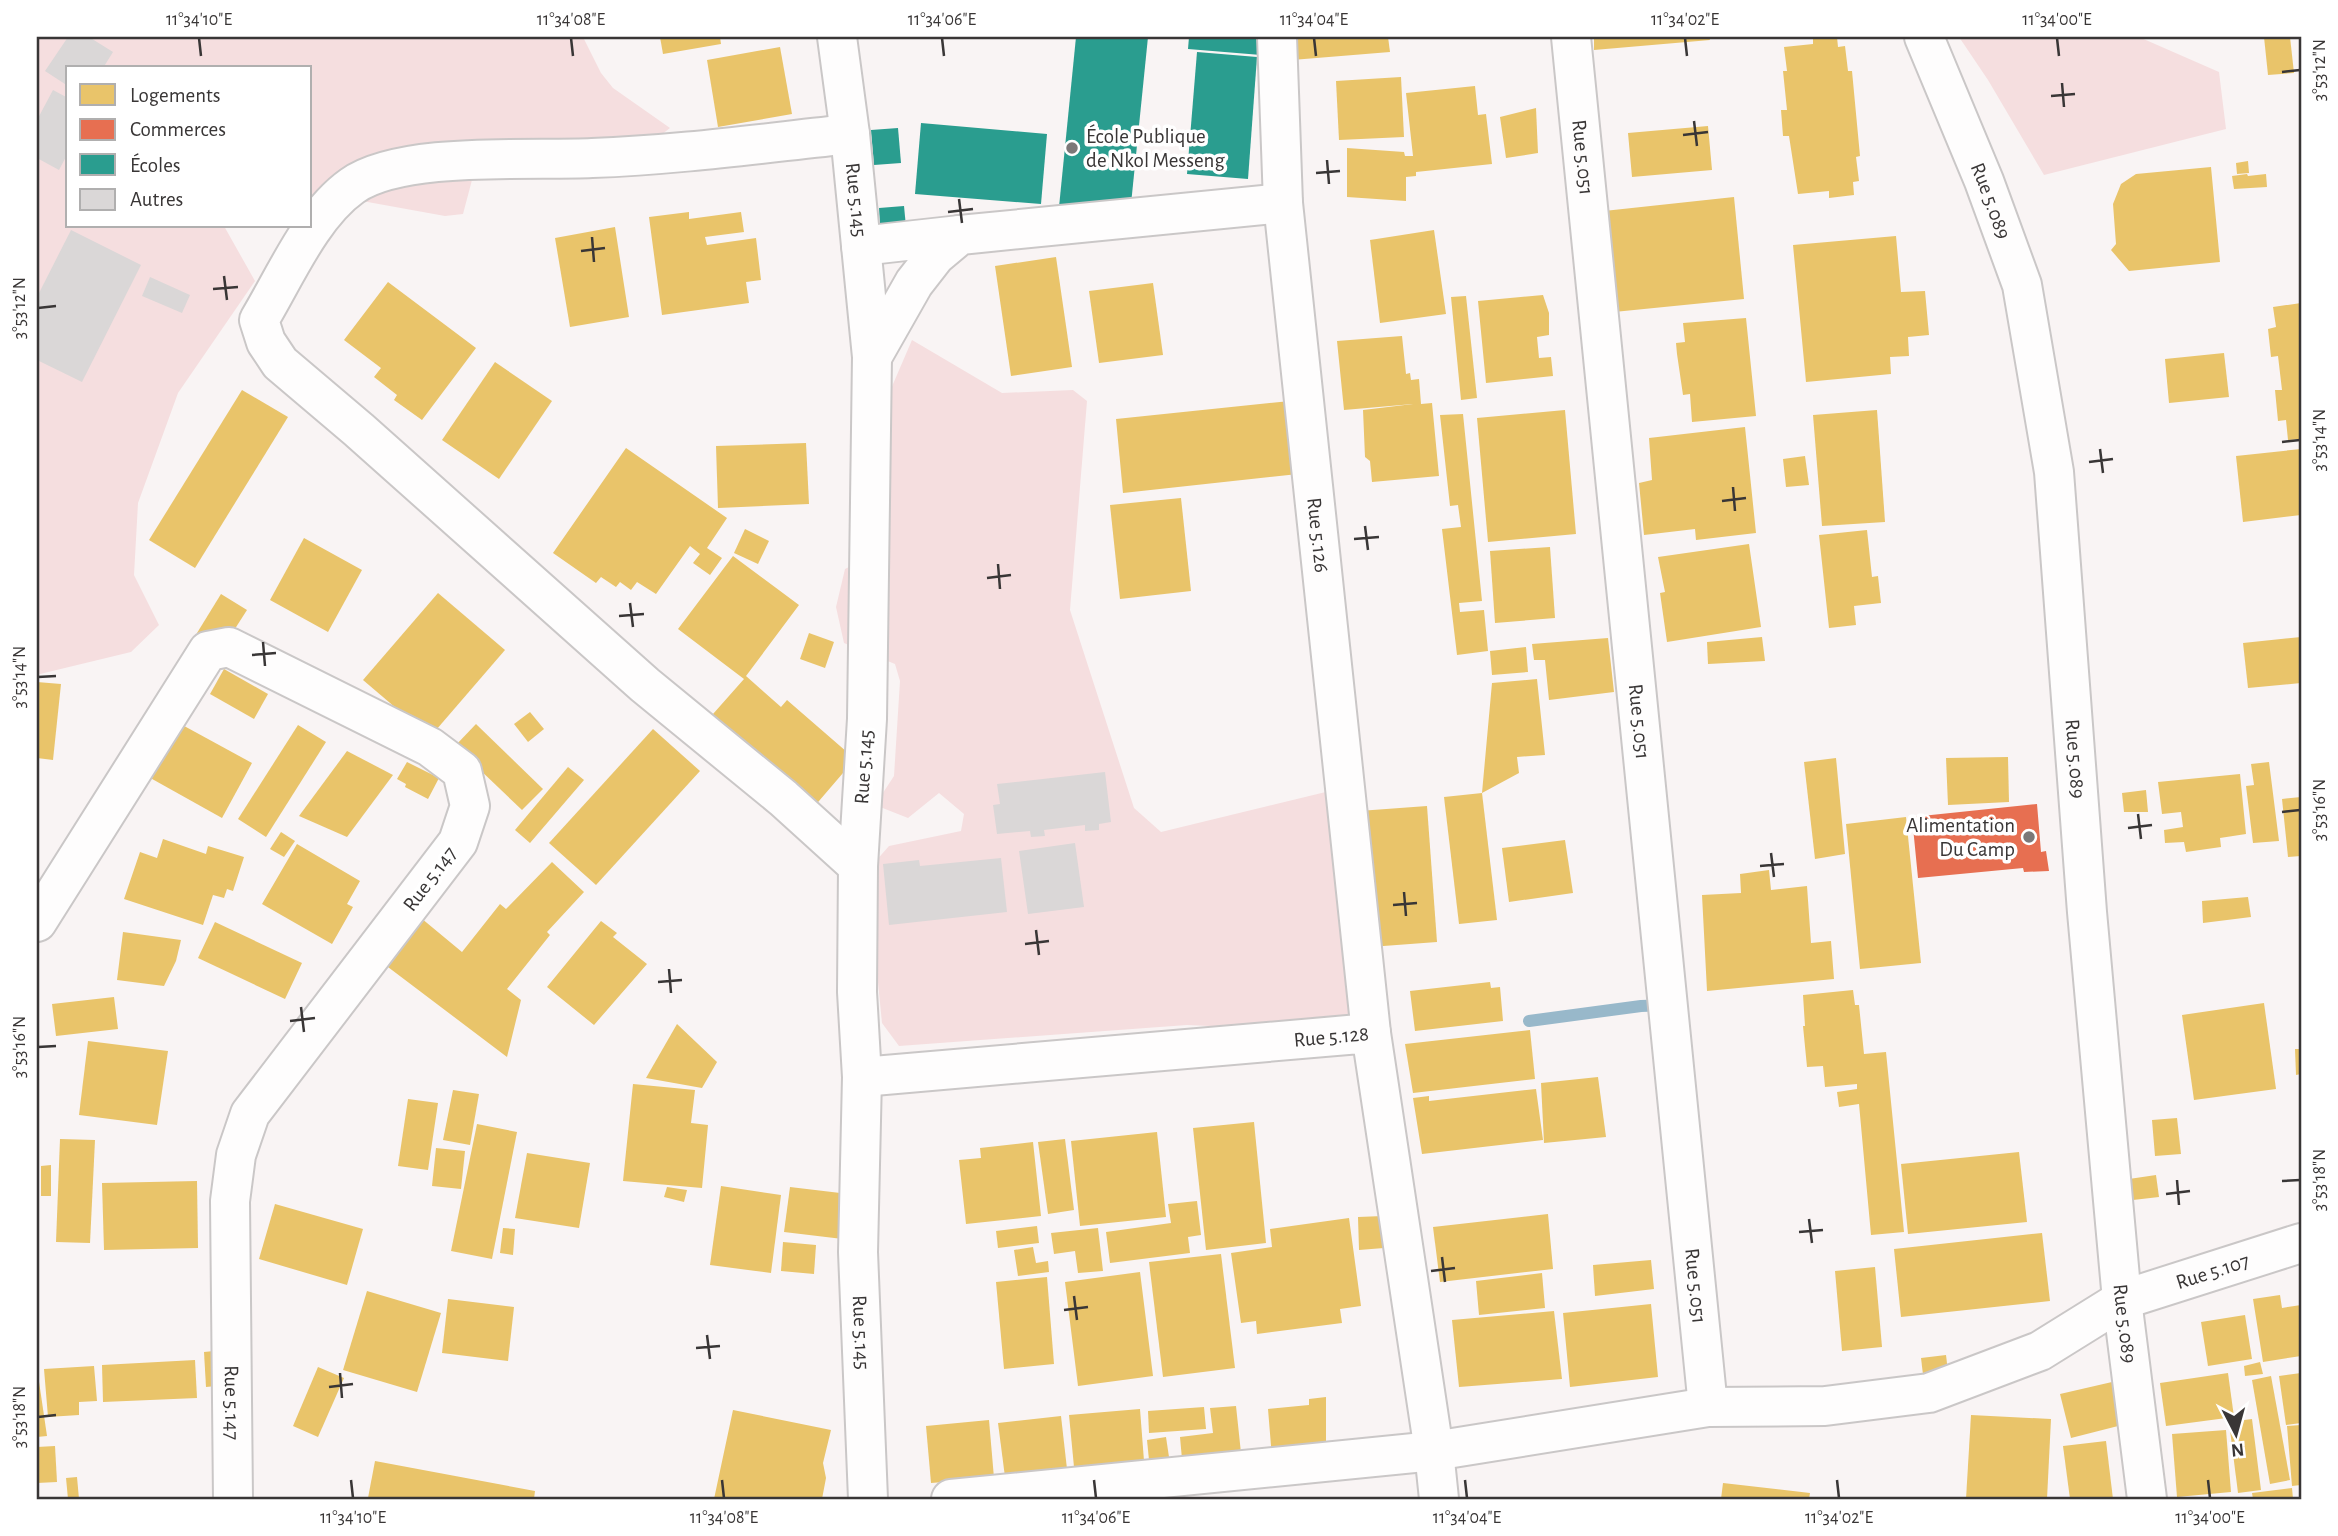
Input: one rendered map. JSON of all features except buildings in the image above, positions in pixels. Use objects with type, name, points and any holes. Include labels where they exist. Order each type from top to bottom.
[{"type":"street","name":"Rue 5.145","points":[[837,37],[850,134],[872,357],[867,719],[858,866],[857,992],[862,1077],[858,1252],[868,1499]]},
{"type":"street","name":"Rue 5.126","points":[[1278,37],[1283,203],[1371,1033]]},
{"type":"street","name":"Rue 5.051","points":[[1571,37],[1708,1407]]},
{"type":"street","name":"Rue 5.089","points":[[1923,37],[1984,181],[2022,285],[2054,471],[2087,912],[2122,1300],[2147,1499]]},
{"type":"street","points":[[850,134],[629,156],[482,159],[395,167],[353,185],[319,218],[259,320],[266,342],[280,363],[645,685],[783,798],[858,866]]},
{"type":"street","points":[[861,246],[1283,203]]},
{"type":"street","points":[[872,357],[914,283],[935,256],[960,235]]},
{"type":"street","name":"Rue 5.147","points":[[37,922],[208,652],[229,647],[430,747],[462,771],[470,806],[458,842],[250,1114],[236,1155],[230,1200],[233,1499]]},
{"type":"street","name":"Rue 5.128","points":[[862,1077],[1371,1033],[1439,1499]]},
{"type":"street","name":"Rue 5.107","points":[[951,1499],[1434,1451],[1708,1407],[1825,1406],[1929,1394],[2040,1350],[2122,1300],[2301,1243]]},
{"type":"shaded area","points":[[37,37],[583,37],[601,73],[613,88],[670,128],[626,162],[472,180],[463,214],[445,216],[351,199],[312,207],[312,66],[66,66],[66,228],[225,228],[255,281],[178,393],[138,503],[134,575],[159,625],[131,652],[37,673]]},
{"type":"shaded area","points":[[1959,37],[2139,37],[2219,72],[2226,129],[2044,175],[1988,80]]},
{"type":"shaded area","points":[[912,340],[1002,393],[1073,390],[1087,401],[1070,610],[1134,808],[1161,832],[1334,790],[1359,977],[1348,1022],[1303,1030],[1187,1025],[899,1046],[882,1023],[867,871],[889,846],[961,831],[964,814],[939,793],[908,818],[875,805],[894,776],[900,681],[895,664],[844,643],[836,607],[845,569],[877,553],[884,405]]},
{"type":"waterway","points":[[1529,1021],[1666,1005]]},
{"type":"place","name":"École Publique de Nkol Messeng","points":[[1072,148]]},
{"type":"place","name":"Alimentation Du Camp","points":[[2029,837]]}]
